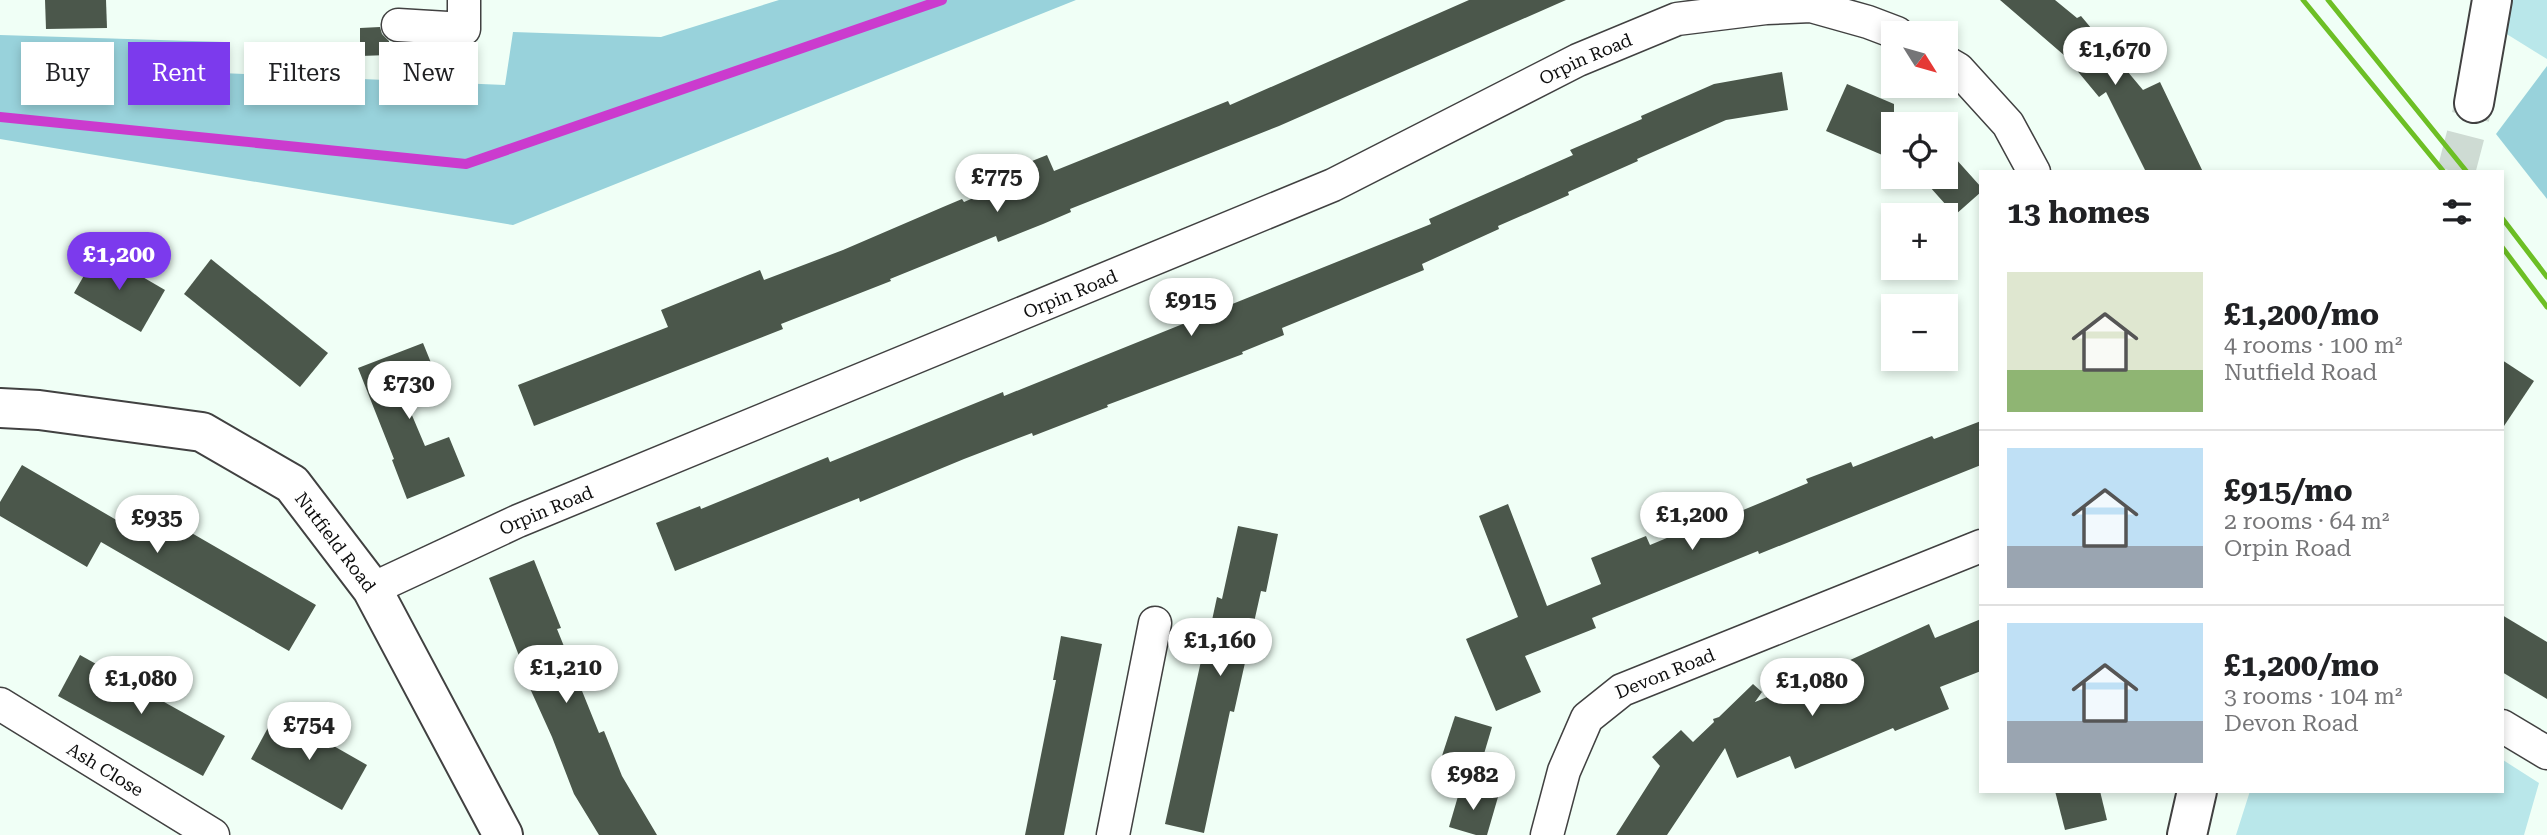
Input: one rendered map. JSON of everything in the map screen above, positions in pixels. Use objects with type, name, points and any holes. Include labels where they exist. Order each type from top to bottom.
[{"type":"street","points":[[398,25],[464,29],[464,0]]},
{"type":"street","points":[[2474,103],[2492,0]]},
{"type":"street","name":"Orpin Road","points":[[372,589],[542,510],[1333,185],[1578,60],[1677,19],[1764,4],[1811,6],[1881,27]]},
{"type":"street","points":[[1958,69],[2008,124],[2033,170]]},
{"type":"street","name":"Nutfield Road","points":[[0,408],[39,410],[202,432],[292,484],[372,589],[503,835]]},
{"type":"street","name":"Devon Road","points":[[1547,835],[1564,771],[1587,718],[1622,690],[1979,547]]},
{"type":"street","points":[[1113,835],[1155,623]]},
{"type":"street","name":"Ash Close","points":[[0,704],[213,835]]},
{"type":"street","points":[[2504,727],[2547,752]]},
{"type":"street","points":[[2186,835],[2196,793]]},
{"type":"shaded area","points":[[779,0],[1076,0],[513,225],[0,139],[0,35],[224,42],[128,42],[128,105],[230,105],[230,73],[244,74],[244,105],[365,105],[365,79],[379,80],[379,105],[478,105],[478,84],[505,85],[513,32],[661,37]]},
{"type":"shaded area","points":[[2499,0],[2547,0],[2547,59],[2505,33]]},
{"type":"shaded area","points":[[2547,66],[2547,199],[2496,134]]},
{"type":"shaded area","points":[[2504,761],[2539,783],[2524,835],[2236,835],[2249,793],[2504,793]]},
{"type":"building","points":[[45,0],[106,0],[107,28],[46,29]]},
{"type":"building","points":[[1469,0],[1566,0],[1279,126],[1070,209],[1071,212],[1043,224],[998,242],[996,236],[781,324],[783,329],[534,426],[518,385],[668,327],[661,310],[760,270],[764,280],[843,250],[962,199],[964,202],[1022,177],[1017,167],[1047,155],[1054,171],[1228,101],[1230,105]]},
{"type":"building","points":[[2000,0],[2055,0],[2077,18],[2081,16],[2143,90],[2160,82],[2202,170],[2145,170],[2106,92],[2099,97],[2065,56]]},
{"type":"building","points":[[380,27],[389,42],[379,42],[379,55],[365,56],[365,42],[360,42],[360,28]]},
{"type":"building","points":[[1782,72],[1788,110],[1726,120],[1637,159],[1638,161],[1568,192],[1569,195],[1498,226],[1499,229],[1422,264],[1424,270],[1282,328],[1284,335],[1242,352],[1243,354],[1033,436],[1032,433],[964,459],[860,502],[859,498],[675,571],[656,523],[700,506],[701,509],[828,457],[830,462],[1003,392],[1004,396],[1431,224],[1429,219],[1573,155],[1570,150],[1714,84]]},
{"type":"building","points":[[1847,84],[1894,104],[1894,112],[1881,112],[1881,154],[1826,131]]},
{"type":"building","points":[[1958,161],[1979,185],[1979,194],[1958,212],[1958,203],[1944,203],[1932,189],[1958,189]]},
{"type":"building","points":[[98,251],[165,290],[141,332],[74,293]]},
{"type":"building","points":[[211,259],[328,353],[300,387],[184,294]]},
{"type":"building","points":[[423,343],[438,380],[403,394],[425,446],[449,437],[465,476],[407,499],[358,368]]},
{"type":"building","points":[[2504,361],[2534,381],[2504,426]]},
{"type":"building","points":[[1979,422],[1979,466],[1592,618],[1596,628],[1525,656],[1541,692],[1496,711],[1466,639],[1518,617],[1479,516],[1508,504],[1547,606],[1601,584],[1591,558],[1646,536],[1650,545],[1722,515],[1724,518],[1808,483],[1806,479],[1851,462],[1853,467],[1932,436],[1934,439]]},
{"type":"building","points":[[22,465],[125,525],[138,502],[316,605],[289,651],[101,542],[87,567],[0,516],[0,502]]},
{"type":"building","points":[[1238,526],[1278,534],[1266,592],[1261,591],[1234,712],[1230,711],[1204,833],[1165,824],[1201,661],[1203,662],[1217,597],[1222,599]]},
{"type":"building","points":[[534,560],[561,628],[557,629],[599,733],[604,731],[622,776],[657,835],[599,835],[574,794],[518,662],[521,661],[489,578]]},
{"type":"building","points":[[2504,616],[2547,642],[2547,699],[2504,673]]},
{"type":"building","points":[[1979,620],[1979,672],[1940,687],[1949,709],[1895,731],[1893,728],[1795,769],[1790,756],[1737,778],[1725,748],[1667,835],[1616,835],[1660,766],[1652,757],[1681,730],[1693,742],[1714,722],[1713,719],[1719,717],[1753,684],[1762,692],[1755,702],[1849,663],[1848,661],[1929,624],[1935,638]]},
{"type":"building","points":[[1061,636],[1102,644],[1064,835],[1025,835],[1056,680],[1053,680]]},
{"type":"building","points":[[80,655],[225,736],[203,776],[58,696]]},
{"type":"building","points":[[276,713],[367,765],[342,810],[251,759]]},
{"type":"building","points":[[1455,716],[1492,727],[1478,774],[1440,762]]},
{"type":"building","points":[[1461,786],[1498,797],[1487,835],[1476,835],[1449,827]]},
{"type":"building","points":[[2056,793],[2100,793],[2107,820],[2065,830]]},
{"type":"waterway","points":[[0,117],[466,164],[942,0]]},
{"type":"tunnel","points":[[2457,170],[2474,103]]},
{"type":"railway","points":[[2303,0],[2442,170]]},
{"type":"railway","points":[[2328,0],[2465,170]]},
{"type":"railway","points":[[2504,221],[2547,277]]},
{"type":"railway","points":[[2504,250],[2547,307]]}]
